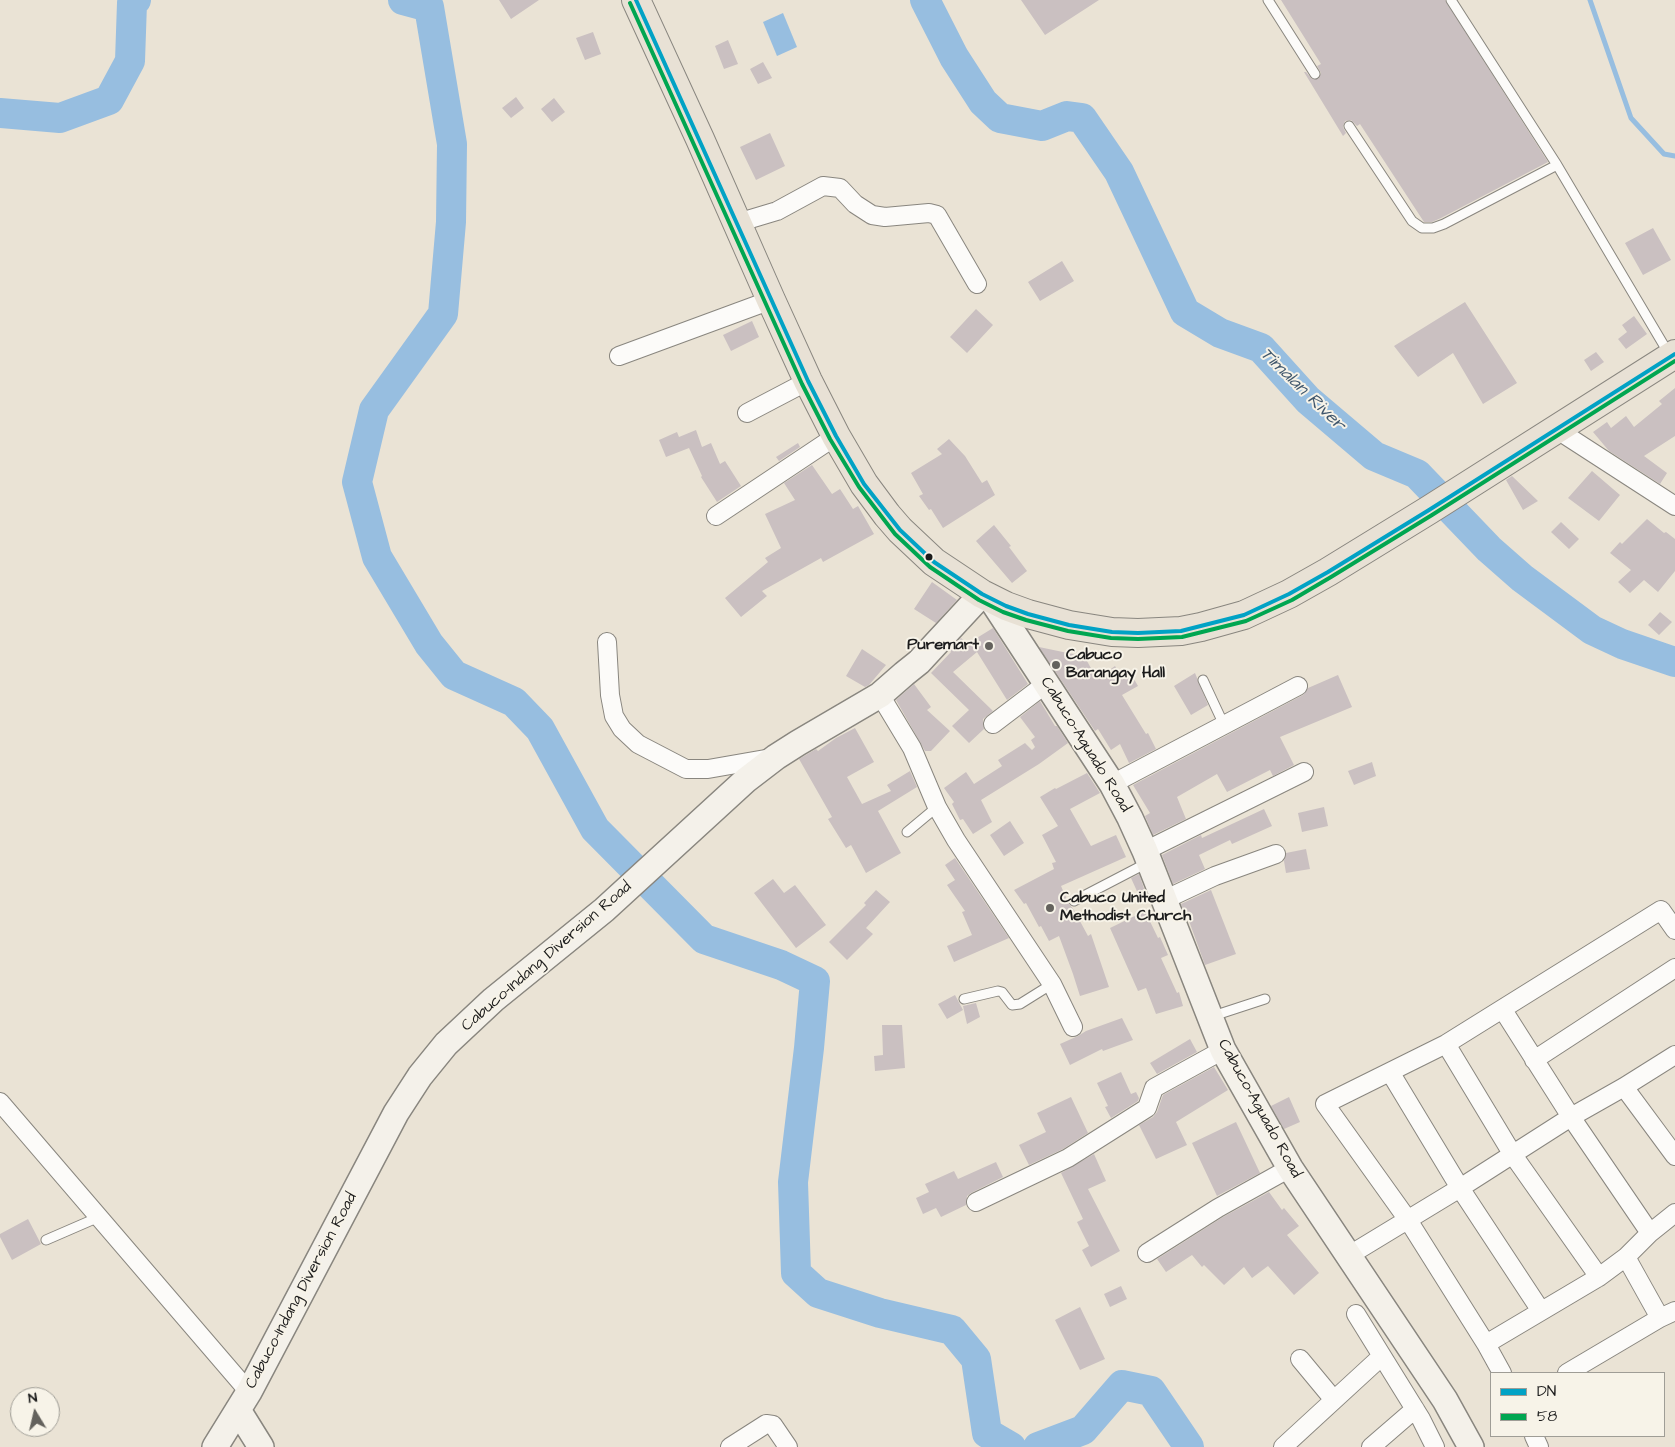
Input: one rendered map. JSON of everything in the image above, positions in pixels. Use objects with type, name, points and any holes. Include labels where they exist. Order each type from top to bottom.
[{"type":"main road","points":[[636,0],[808,381],[836,436],[875,500],[900,530],[934,562],[950,574],[1006,606],[1034,616],[1090,629],[1160,633],[1194,629],[1244,615],[1289,594],[1328,572],[1673,355]]},
{"type":"main road","name":"Cabuco-Aguado Road","points":[[987,596],[1047,683],[1112,784],[1147,857],[1223,1050],[1290,1168],[1445,1400],[1471,1447]]},
{"type":"main road","name":"Cabuco-Indang Diversion Road","points":[[222,1443],[384,1136],[420,1076],[446,1044],[493,1000],[604,910],[725,798],[776,757],[880,695],[919,662],[987,596]]},
{"type":"main road","points":[[243,1401],[261,1447]]},
{"type":"street","points":[[737,223],[777,211],[823,186],[840,188],[855,204],[872,215],[885,218],[929,213],[937,215],[977,284]]},
{"type":"street","points":[[619,356],[771,300]]},
{"type":"street","points":[[747,413],[808,381]]},
{"type":"street","points":[[1556,429],[1674,504]]},
{"type":"street","points":[[716,516],[836,436]]},
{"type":"street","points":[[607,642],[610,695],[614,716],[622,730],[638,744],[686,769],[708,769],[776,757]]},
{"type":"street","points":[[993,724],[1047,683]]},
{"type":"street","points":[[1112,784],[1298,686]]},
{"type":"street","points":[[880,695],[912,748],[937,807],[956,840],[1052,984],[1073,1027]]},
{"type":"street","points":[[1147,857],[1304,772]]},
{"type":"street","points":[[1164,900],[1215,876],[1276,854]]},
{"type":"street","points":[[1501,1372],[1486,1344],[1408,1220],[1325,1104],[1446,1044],[1661,910],[1675,930]]},
{"type":"street","points":[[1534,1060],[1675,968]]},
{"type":"street","points":[[1503,1010],[1571,1117],[1650,1233]]},
{"type":"street","points":[[1446,1044],[1513,1155],[1599,1277]]},
{"type":"street","points":[[976,1202],[1068,1158],[1147,1108],[1154,1088],[1223,1050]]},
{"type":"street","points":[[1348,1256],[1513,1155],[1571,1117],[1675,1055]]},
{"type":"street","points":[[1390,1072],[1460,1188],[1541,1310]]},
{"type":"street","points":[[1624,1087],[1675,1156]]},
{"type":"street","points":[[0,1102],[99,1217],[243,1401]]},
{"type":"street","points":[[1146,1253],[1218,1208],[1290,1168]]},
{"type":"street","points":[[1486,1344],[1599,1277],[1626,1257],[1650,1233],[1675,1213]]},
{"type":"street","points":[[1569,1372],[1667,1315],[1626,1257]]},
{"type":"street","points":[[1356,1314],[1415,1409],[1435,1447]]},
{"type":"street","points":[[1283,1447],[1382,1356]]},
{"type":"street","points":[[1300,1359],[1334,1400]]},
{"type":"street","points":[[1370,1447],[1415,1409]]},
{"type":"street","points":[[730,1447],[766,1424],[774,1425],[788,1447]]},
{"type":"lane","points":[[1268,0],[1315,74]]},
{"type":"lane","points":[[1451,0],[1557,165],[1673,355]]},
{"type":"lane","points":[[1349,126],[1412,221],[1422,228],[1433,228],[1444,224],[1557,165]]},
{"type":"lane","points":[[1202,680],[1224,725]]},
{"type":"lane","points":[[907,832],[937,807]]},
{"type":"lane","points":[[1074,901],[1147,857]]},
{"type":"lane","points":[[964,1000],[998,991],[1002,992],[1012,1005],[1020,1004],[1052,984]]},
{"type":"lane","points":[[1210,1017],[1265,1000]]},
{"type":"lane","points":[[46,1240],[99,1217]]},
{"type":"water","points":[[783,13],[797,47],[777,56],[763,22]]},
{"type":"building","points":[[499,0],[539,0],[511,19]]},
{"type":"building","points":[[1021,0],[1099,0],[1045,35]]},
{"type":"building","points":[[1281,0],[1445,0],[1548,162],[1441,218],[1432,222],[1424,222],[1360,124],[1357,126],[1351,120],[1345,121],[1343,127],[1346,133],[1343,136],[1304,72],[1312,79],[1318,79],[1321,73],[1317,66],[1321,64]]},
{"type":"building","points":[[593,32],[601,54],[585,60],[576,38]]},
{"type":"building","points":[[728,40],[738,64],[724,69],[715,46]]},
{"type":"building","points":[[763,62],[772,78],[758,84],[750,69]]},
{"type":"building","points":[[516,97],[524,108],[511,118],[502,108]]},
{"type":"building","points":[[554,98],[565,112],[552,122],[541,109]]},
{"type":"building","points":[[770,133],[785,166],[756,180],[740,147]]},
{"type":"building","points":[[1653,228],[1671,260],[1643,275],[1625,243]]},
{"type":"building","points":[[1062,261],[1074,281],[1040,301],[1028,282]]},
{"type":"building","points":[[1465,302],[1517,383],[1483,404],[1453,353],[1418,377],[1394,346]]},
{"type":"building","points":[[976,309],[993,325],[967,353],[950,337]]},
{"type":"building","points":[[1634,316],[1647,334],[1626,349],[1618,339],[1627,332],[1622,325]]},
{"type":"building","points":[[752,321],[759,337],[731,351],[723,335]]},
{"type":"building","points":[[1596,352],[1604,362],[1591,371],[1584,360]]},
{"type":"building","points":[[1675,388],[1675,436],[1644,456],[1667,473],[1660,484],[1609,451],[1593,432],[1607,422],[1611,428],[1626,416],[1634,427],[1662,404],[1659,401]]},
{"type":"building","points":[[696,430],[702,447],[711,443],[720,464],[725,461],[741,486],[717,502],[701,477],[689,448],[666,457],[659,440],[677,432],[679,437]]},
{"type":"building","points":[[949,439],[965,456],[982,483],[987,480],[995,495],[943,528],[931,509],[929,510],[919,496],[923,494],[911,473],[942,454],[937,449]]},
{"type":"building","points":[[798,443],[800,447],[779,461],[776,457]]},
{"type":"building","points":[[812,465],[832,494],[840,489],[853,509],[858,506],[874,534],[823,562],[821,558],[762,591],[767,596],[741,617],[725,598],[768,562],[765,558],[781,548],[765,514],[795,500],[784,483]]},
{"type":"building","points":[[1592,471],[1620,495],[1599,521],[1568,498]]},
{"type":"building","points":[[1512,476],[1538,501],[1523,510],[1506,480]]},
{"type":"building","points":[[1647,519],[1664,533],[1666,532],[1675,539],[1675,571],[1658,592],[1644,580],[1630,593],[1618,582],[1631,570],[1610,553]]},
{"type":"building","points":[[1561,522],[1579,539],[1569,549],[1551,532]]},
{"type":"building","points":[[994,525],[1011,546],[1009,547],[1027,571],[1012,583],[976,541]]},
{"type":"building","points":[[932,582],[957,600],[936,623],[914,609]]},
{"type":"building","points":[[1660,612],[1672,622],[1659,635],[1648,625]]},
{"type":"building","points":[[993,628],[1028,684],[1007,700],[977,652],[953,672],[993,711],[983,719],[984,729],[969,743],[952,726],[969,710],[931,673],[951,652],[950,650],[961,638],[967,644]]},
{"type":"building","points":[[1039,647],[1087,657],[1087,661],[1097,679],[1115,666],[1123,679],[1131,674],[1138,686],[1122,695],[1146,734],[1148,733],[1156,749],[1129,763],[1120,744],[1111,750],[1098,729],[1095,731]]},
{"type":"building","points":[[862,649],[886,665],[869,685],[865,687],[846,676]]},
{"type":"building","points":[[1195,673],[1208,705],[1191,715],[1174,686]]},
{"type":"building","points":[[1338,675],[1352,707],[1280,737],[1294,765],[1273,776],[1270,770],[1227,792],[1217,774],[1177,797],[1186,819],[1153,835],[1145,816],[1150,813],[1133,785],[1303,695],[1308,688]]},
{"type":"building","points":[[914,684],[931,707],[927,710],[950,731],[931,751],[925,751],[896,700]]},
{"type":"building","points":[[1040,701],[1068,743],[1039,764],[981,800],[992,822],[973,834],[963,819],[960,820],[952,804],[954,802],[944,788],[966,772],[974,784],[1002,766],[998,760],[1025,743],[1032,750],[1035,747],[1031,740],[1035,737],[1020,717]]},
{"type":"building","points":[[855,728],[874,762],[847,777],[862,804],[891,791],[887,785],[910,771],[917,787],[878,811],[901,853],[866,873],[851,845],[846,848],[828,819],[832,817],[799,759],[816,749],[818,751],[836,738]]},
{"type":"building","points":[[1372,762],[1376,776],[1354,785],[1348,771]]},
{"type":"building","points":[[1087,773],[1100,793],[1070,809],[1091,846],[1116,835],[1126,857],[1061,886],[1069,904],[1088,936],[1091,934],[1109,987],[1080,996],[1059,936],[1049,941],[1026,903],[1024,904],[1014,890],[1054,869],[1052,863],[1056,862],[1042,835],[1058,826],[1040,797]]},
{"type":"building","points":[[1324,807],[1328,826],[1302,832],[1298,813]]},
{"type":"building","points":[[1264,809],[1272,826],[1232,844],[1230,840],[1199,855],[1205,869],[1173,884],[1162,855],[1201,835],[1202,838]]},
{"type":"building","points":[[1010,821],[1024,843],[1004,856],[990,835]]},
{"type":"building","points":[[1306,849],[1310,869],[1286,873],[1284,861],[1286,853]]},
{"type":"building","points":[[955,858],[1009,938],[954,962],[947,946],[972,935],[962,912],[965,911],[947,885],[955,880],[945,865]]},
{"type":"building","points":[[1139,874],[1147,897],[1141,900],[1131,878]]},
{"type":"building","points":[[773,879],[784,893],[795,885],[826,925],[796,948],[754,893]]},
{"type":"building","points":[[876,890],[890,902],[866,928],[873,934],[847,960],[829,942],[866,905],[864,903]]},
{"type":"building","points":[[1211,890],[1236,954],[1205,965],[1181,904]]},
{"type":"building","points":[[1145,911],[1168,955],[1161,958],[1177,993],[1179,992],[1183,1006],[1156,1014],[1146,988],[1138,991],[1110,928]]},
{"type":"building","points":[[955,995],[963,1010],[947,1019],[938,1004]]},
{"type":"building","points":[[976,1003],[980,1017],[967,1024],[963,1006]]},
{"type":"building","points":[[1122,1018],[1133,1040],[1103,1051],[1102,1049],[1070,1065],[1060,1044],[1086,1031]]},
{"type":"building","points":[[882,1025],[902,1025],[905,1068],[875,1071],[874,1056],[883,1055]]},
{"type":"building","points":[[1190,1039],[1197,1052],[1157,1074],[1150,1063]]},
{"type":"building","points":[[1214,1067],[1228,1090],[1176,1122],[1187,1145],[1156,1159],[1139,1125],[1153,1117],[1157,1112],[1163,1095]]},
{"type":"building","points":[[1121,1072],[1131,1094],[1136,1092],[1139,1098],[1138,1101],[1111,1118],[1105,1107],[1108,1106],[1097,1083]]},
{"type":"building","points":[[1071,1097],[1088,1133],[1063,1149],[1029,1165],[1019,1145],[1046,1132],[1037,1113]]},
{"type":"building","points":[[1289,1097],[1300,1122],[1284,1129],[1271,1106]]},
{"type":"building","points":[[1236,1122],[1260,1173],[1217,1196],[1192,1143]]},
{"type":"building","points":[[1094,1154],[1106,1181],[1088,1189],[1120,1251],[1091,1267],[1082,1250],[1089,1246],[1077,1222],[1083,1219],[1061,1173]]},
{"type":"building","points":[[996,1162],[1003,1177],[967,1196],[966,1205],[941,1217],[936,1208],[923,1214],[916,1198],[929,1192],[925,1184],[954,1171],[958,1179]]},
{"type":"building","points":[[1269,1192],[1282,1210],[1284,1208],[1299,1226],[1287,1235],[1319,1273],[1294,1295],[1268,1266],[1252,1278],[1244,1267],[1224,1285],[1204,1265],[1202,1267],[1192,1255],[1166,1272],[1157,1259],[1223,1217]]},
{"type":"building","points":[[28,1219],[41,1244],[12,1260],[0,1234]]},
{"type":"building","points":[[1121,1286],[1127,1299],[1110,1307],[1104,1294]]},
{"type":"building","points":[[1080,1307],[1105,1359],[1080,1370],[1055,1320]]},
{"type":"waterway","points":[[0,113],[60,118],[109,100],[130,61],[132,3],[136,0]]},
{"type":"waterway","points":[[403,0],[429,7],[452,144],[451,222],[443,314],[374,410],[357,482],[377,557],[429,644],[454,675],[514,702],[540,729],[595,829],[704,939],[781,965],[815,981],[793,1182],[796,1273],[818,1293],[880,1313],[952,1330],[976,1359],[987,1433],[1011,1447]]},
{"type":"waterway","name":"Timalan River","points":[[925,0],[954,57],[983,102],[1000,118],[1042,126],[1067,116],[1082,118],[1119,172],[1185,312],[1220,333],[1261,348],[1308,400],[1374,456],[1417,474],[1489,549],[1522,578],[1592,630],[1622,644],[1675,662]]},
{"type":"waterway","points":[[1590,0],[1631,118],[1664,154],[1675,156]]},
{"type":"waterway","points":[[1038,1447],[1083,1430],[1122,1385],[1151,1391],[1189,1447]]},
{"type":"transit line","name":"DN","points":[[636,0],[808,381],[836,436],[864,484],[900,530],[934,562],[982,594],[1028,614],[1069,625],[1112,632],[1138,633],[1181,631],[1244,615],[1289,594],[1328,572],[1675,354]]},
{"type":"transit line","name":"58","points":[[630,3],[802,384],[830,439],[859,487],[895,534],[930,567],[979,600],[1003,612],[1026,620],[1068,631],[1111,638],[1138,639],[1182,637],[1246,621],[1292,600],[1331,577],[1675,361]]},
{"type":"place","name":"Puremart","points":[[989,646]]},
{"type":"place","name":"Cabuco Barangay Hall","points":[[1056,665]]},
{"type":"place","name":"Cabuco United Methodist Church","points":[[1050,908]]}]
